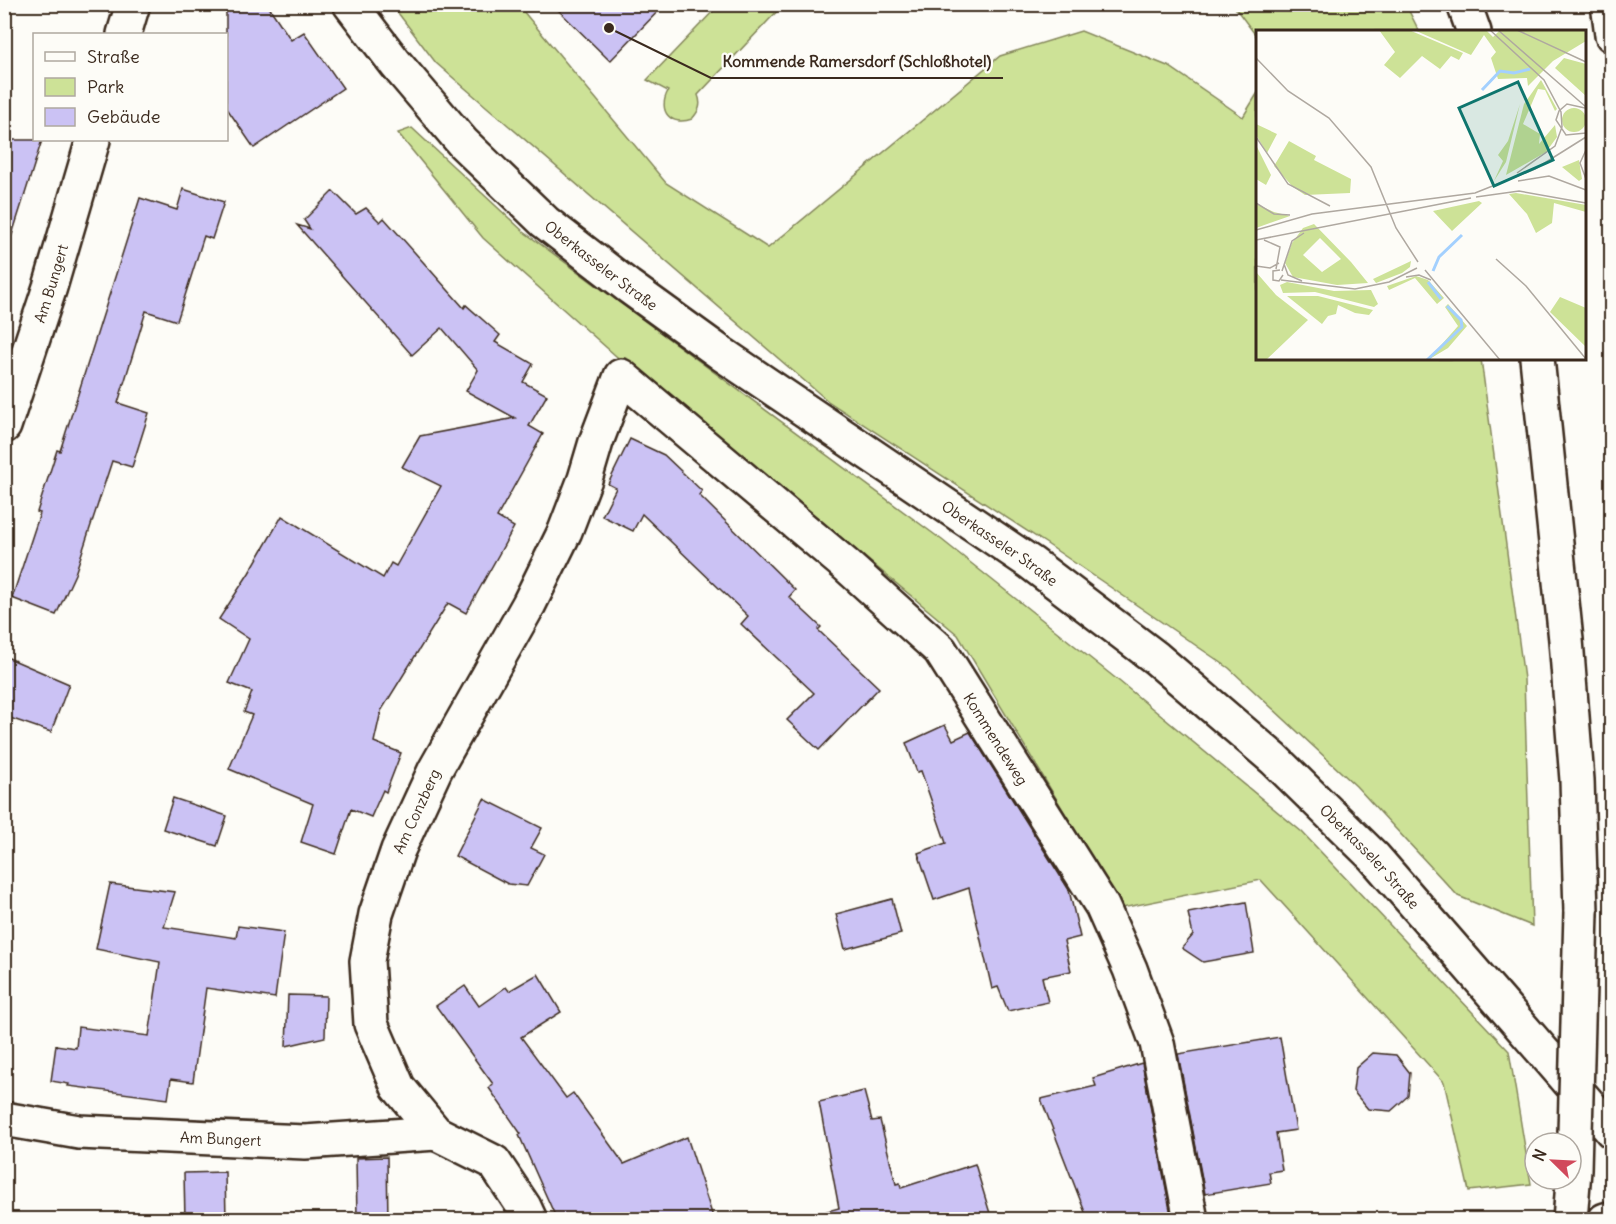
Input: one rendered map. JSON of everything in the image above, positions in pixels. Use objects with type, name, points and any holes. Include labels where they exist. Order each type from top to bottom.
[{"type":"main road","points":[[124,33],[133,4]]},
{"type":"main road","name":"Oberkasseler Straße","points":[[350,4],[396,64],[463,143],[545,222],[722,354],[1031,563],[1156,658],[1274,759],[1374,857],[1611,1131]]},
{"type":"main road","points":[[1464,4],[1473,30]]},
{"type":"main road","points":[[1608,4],[1611,35]]},
{"type":"main road","name":"Am Bungert","points":[[4,426],[50,287],[93,141]]},
{"type":"main road","points":[[1537,360],[1566,640],[1574,745],[1581,912],[1574,1170],[1570,1220]]},
{"type":"main road","name":"Am Conzberg","points":[[530,1220],[524,1206],[494,1162],[436,1133],[398,1087],[371,1024],[367,961],[376,914],[398,850],[435,770],[529,604],[564,531],[621,376]]},
{"type":"main road","name":"Kommendeweg","points":[[621,376],[846,565],[940,650],[1102,906],[1126,958],[1157,1044],[1191,1220]]},
{"type":"main road","name":"Am Bungert","points":[[4,1119],[79,1132],[305,1142],[436,1133]]},
{"type":"main road","points":[[1605,1220],[1611,1218]]},
{"type":"green space","points":[[392,5],[518,5],[666,183],[768,248],[1000,56],[1081,31],[1170,67],[1243,117],[1256,96],[1256,360],[1481,360],[1524,679],[1532,926],[1458,896],[1356,786],[1229,668],[1047,544],[829,402],[436,63]]},
{"type":"green space","points":[[719,5],[783,5],[698,95],[699,108],[692,119],[678,121],[672,119],[665,111],[664,105],[668,91],[647,80]]},
{"type":"green space","points":[[1233,5],[1406,5],[1418,30],[1256,30],[1256,36]]},
{"type":"green space","points":[[412,128],[524,232],[942,540],[1119,681],[1302,832],[1509,1051],[1523,1136],[1523,1185],[1469,1191],[1444,1082],[1261,880],[1122,908],[958,635],[747,459],[625,364],[483,238],[398,133]]},
{"type":"building","points":[[226,4],[267,4],[291,40],[304,32],[343,88],[254,148],[228,110],[228,33],[226,33]]},
{"type":"building","points":[[552,4],[665,4],[610,61]]},
{"type":"building","points":[[4,140],[42,141],[12,235],[4,234]]},
{"type":"building","points":[[183,189],[224,202],[212,239],[204,236],[177,321],[146,311],[118,403],[149,413],[132,467],[112,461],[75,574],[56,615],[12,598],[40,513],[37,512],[57,450],[60,451],[140,198],[177,210]]},
{"type":"building","points":[[333,191],[356,214],[366,208],[380,222],[384,218],[464,308],[466,305],[500,335],[495,342],[533,364],[523,382],[547,395],[529,426],[543,434],[497,517],[514,527],[466,613],[448,603],[381,711],[374,742],[401,753],[386,792],[383,790],[371,817],[351,809],[336,854],[301,842],[313,804],[229,769],[252,715],[244,712],[252,692],[229,683],[249,639],[219,619],[282,516],[383,578],[391,563],[396,566],[441,486],[402,467],[420,436],[515,418],[466,391],[478,370],[442,328],[412,355],[297,225],[310,229],[304,220]]},
{"type":"building","points":[[630,439],[664,455],[702,491],[699,495],[795,590],[789,597],[821,627],[818,630],[879,688],[819,750],[787,720],[814,693],[741,624],[748,616],[642,514],[633,531],[602,516],[616,488],[608,484]]},
{"type":"building","points":[[4,656],[69,684],[51,732],[4,716]]},
{"type":"building","points":[[945,725],[953,740],[970,732],[1069,890],[1080,937],[1064,941],[1071,971],[1042,977],[1048,1002],[1008,1011],[998,987],[992,989],[969,888],[934,900],[918,853],[946,843],[921,771],[917,772],[906,743]]},
{"type":"building","points":[[173,798],[227,816],[217,846],[163,829]]},
{"type":"building","points":[[484,799],[542,828],[531,848],[544,854],[527,886],[508,884],[455,856]]},
{"type":"building","points":[[110,884],[175,892],[164,927],[236,938],[238,926],[284,932],[275,998],[206,988],[193,1082],[171,1079],[168,1099],[68,1086],[69,1084],[51,1081],[56,1045],[76,1048],[78,1027],[149,1036],[160,962],[96,949]]},
{"type":"building","points":[[892,899],[901,934],[845,949],[836,914]]},
{"type":"building","points":[[1246,902],[1254,953],[1203,962],[1182,948],[1193,935],[1188,913]]},
{"type":"building","points":[[538,974],[561,1012],[521,1037],[566,1098],[573,1093],[624,1164],[687,1137],[714,1220],[557,1220],[519,1135],[521,1134],[489,1088],[493,1084],[436,1006],[465,986],[479,1006],[506,987],[509,991]]},
{"type":"building","points":[[288,995],[326,996],[325,1037],[286,1046]]},
{"type":"building","points":[[1280,1037],[1296,1130],[1276,1133],[1282,1170],[1269,1172],[1271,1183],[1205,1194],[1178,1054]]},
{"type":"building","points":[[1373,1053],[1396,1055],[1410,1073],[1408,1096],[1391,1111],[1368,1109],[1353,1091],[1356,1068]]},
{"type":"building","points":[[1142,1063],[1172,1220],[1088,1220],[1041,1099],[1096,1086],[1093,1078]]},
{"type":"building","points":[[864,1091],[872,1121],[880,1120],[896,1184],[900,1183],[901,1188],[975,1164],[992,1220],[825,1220],[824,1212],[839,1208],[819,1102]]},
{"type":"building","points":[[387,1157],[388,1220],[357,1220],[356,1158]]},
{"type":"building","points":[[225,1172],[226,1220],[185,1220],[184,1173]]},
{"type":"place","name":"Kommende Ramersdorf (Schloßhotel)","points":[[609,28]]}]
